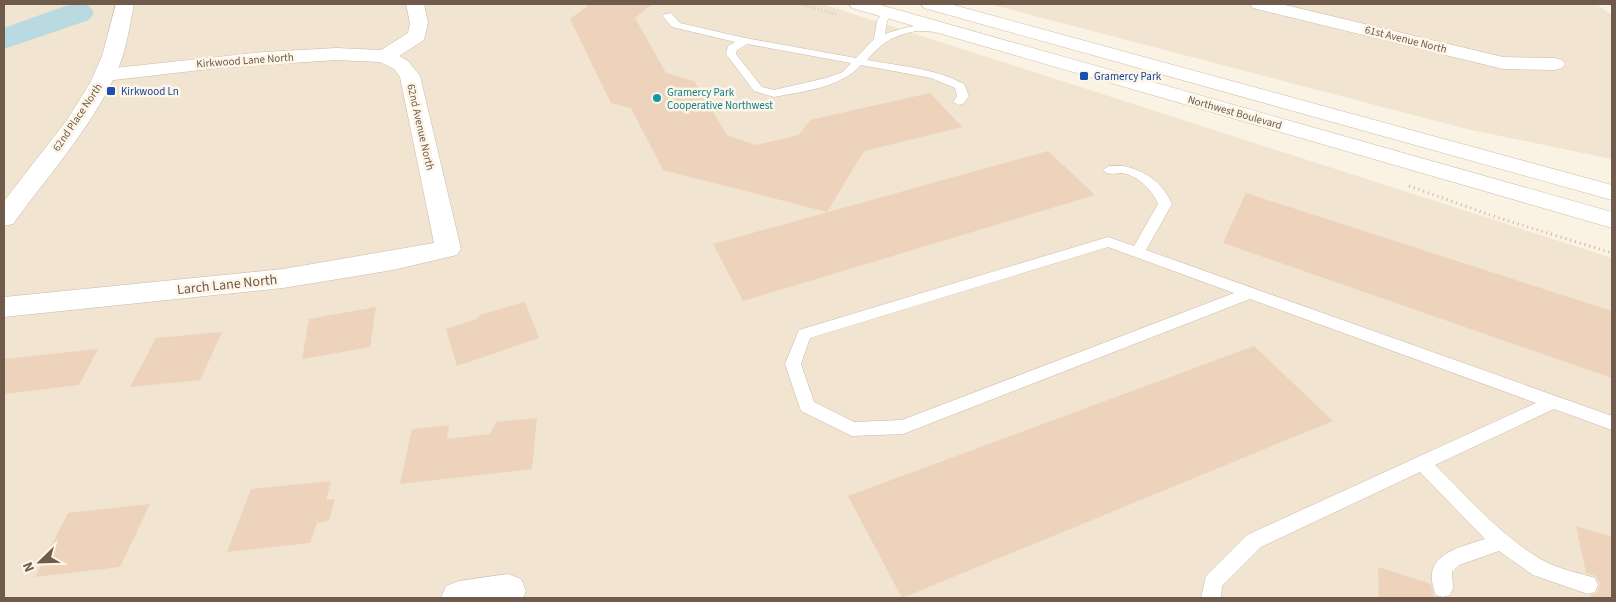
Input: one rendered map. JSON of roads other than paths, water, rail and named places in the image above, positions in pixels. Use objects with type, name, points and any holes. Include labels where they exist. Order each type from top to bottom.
[{"type":"main road","name":"62nd Place North","points":[[4,218],[72,127],[105,75],[111,61],[125,4]]},
{"type":"main road","points":[[386,57],[417,36],[418,23],[414,4]]},
{"type":"main road","name":"Northwest Boulevard","points":[[858,4],[1612,220]]},
{"type":"main road","name":"Northwest Boulevard","points":[[930,4],[1612,194]]},
{"type":"main road","name":"61st Avenue North","points":[[1259,4],[1320,11],[1503,63],[1555,64]]},
{"type":"main road","points":[[888,12],[902,9],[923,10],[1194,87],[1248,93]]},
{"type":"main road","name":"Kirkwood Lane North","points":[[105,75],[234,60],[335,54],[370,54],[386,57]]},
{"type":"main road","name":"62nd Avenue North","points":[[386,57],[402,65],[411,81],[448,249]]},
{"type":"main road","points":[[1549,202],[1612,232]]},
{"type":"main road","name":"Larch Lane North","points":[[4,307],[280,279],[387,263],[448,249]]},
{"type":"main road","points":[[459,598],[508,591]]},
{"type":"lane","points":[[879,40],[882,21],[888,12]]},
{"type":"lane","points":[[666,15],[676,25],[745,41],[927,72],[948,78],[960,86],[963,96],[959,102]]},
{"type":"lane","points":[[745,41],[732,48],[731,54],[758,89],[774,94],[830,81],[847,74],[879,40],[905,31],[942,28]]},
{"type":"lane","points":[[1109,170],[1125,170],[1141,177],[1163,196],[1166,204],[1137,252]]},
{"type":"lane","points":[[1249,293],[903,427],[852,429],[807,406],[793,364],[804,334],[1108,242],[1612,423]]},
{"type":"lane","points":[[1210,598],[1213,582],[1254,541],[1553,402]]},
{"type":"lane","points":[[1422,463],[1503,541],[1534,565],[1554,575],[1588,585]]},
{"type":"lane","points":[[1443,588],[1442,569],[1452,559],[1503,541]]},
{"type":"waterway","points":[[4,39],[77,13]]},
{"type":"place","name":"Gramercy Park","points":[[1084,76]]},
{"type":"place","name":"Kirkwood Ln","points":[[111,91]]},
{"type":"place","name":"Gramercy Park Cooperative Northwest","points":[[657,98]]}]
